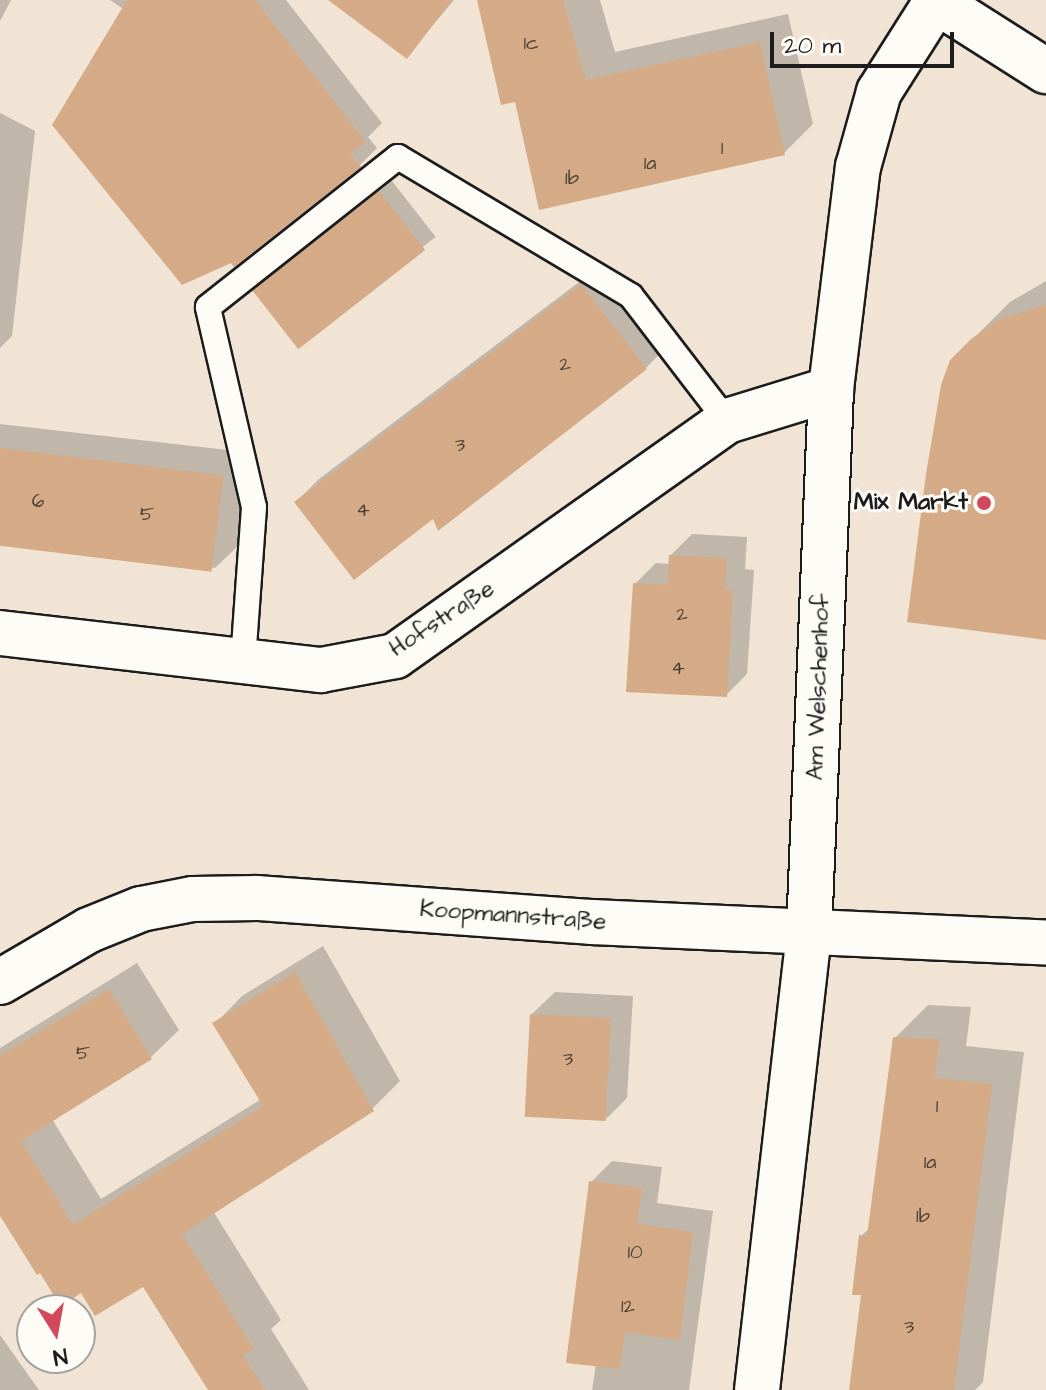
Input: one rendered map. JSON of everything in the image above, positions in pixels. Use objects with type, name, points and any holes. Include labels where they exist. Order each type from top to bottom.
[{"type":"street","points":[[935,1],[1046,71]]},
{"type":"street","name":"Am Welschenhof","points":[[757,1390],[809,933],[831,389],[858,167],[879,92],[935,1]]},
{"type":"street","name":"Hofstraße","points":[[0,633],[321,670],[395,656],[727,421],[831,389]]},
{"type":"street","name":"Koopmannstraße","points":[[0,982],[89,930],[141,909],[193,899],[257,898],[592,922],[1046,943]]},
{"type":"lane","points":[[243,661],[254,507],[208,307],[398,157],[631,296],[727,421]]},
{"type":"building","points":[[127,0],[255,0],[366,142],[350,154],[361,167],[234,267],[231,263],[182,285],[52,125]]},
{"type":"building","points":[[328,0],[452,0],[407,59]]},
{"type":"building","points":[[477,0],[563,0],[586,80],[760,42],[785,155],[539,210],[515,102],[501,105]]},
{"type":"building","points":[[379,191],[425,250],[298,349],[252,290]]},
{"type":"building","points":[[581,284],[647,369],[438,531],[433,519],[354,580],[294,502]]},
{"type":"building","name":"Mix Markt","points":[[1046,305],[1046,640],[907,622],[926,474],[941,385],[950,360],[971,339],[1000,319]]},
{"type":"building","points":[[0,448],[223,475],[212,572],[0,546]]},
{"type":"building","points":[[669,555],[727,558],[725,589],[733,590],[727,697],[626,692],[633,583],[667,585]]},
{"type":"building","points":[[295,972],[374,1111],[182,1234],[254,1349],[243,1356],[265,1390],[208,1390],[143,1287],[96,1315],[96,1294],[53,1294],[40,1273],[37,1275],[0,1216],[0,1056],[109,989],[152,1059],[21,1141],[73,1225],[263,1106],[212,1023]]},
{"type":"building","points":[[530,1014],[611,1018],[605,1121],[525,1117]]},
{"type":"building","points":[[893,1037],[939,1039],[935,1078],[992,1084],[954,1390],[849,1390],[861,1295],[852,1295],[859,1235],[867,1236]]},
{"type":"building","points":[[589,1181],[642,1188],[637,1224],[693,1232],[680,1340],[625,1332],[620,1369],[566,1363]]},
{"type":"place","name":"Mix Markt","points":[[984,503]]}]
